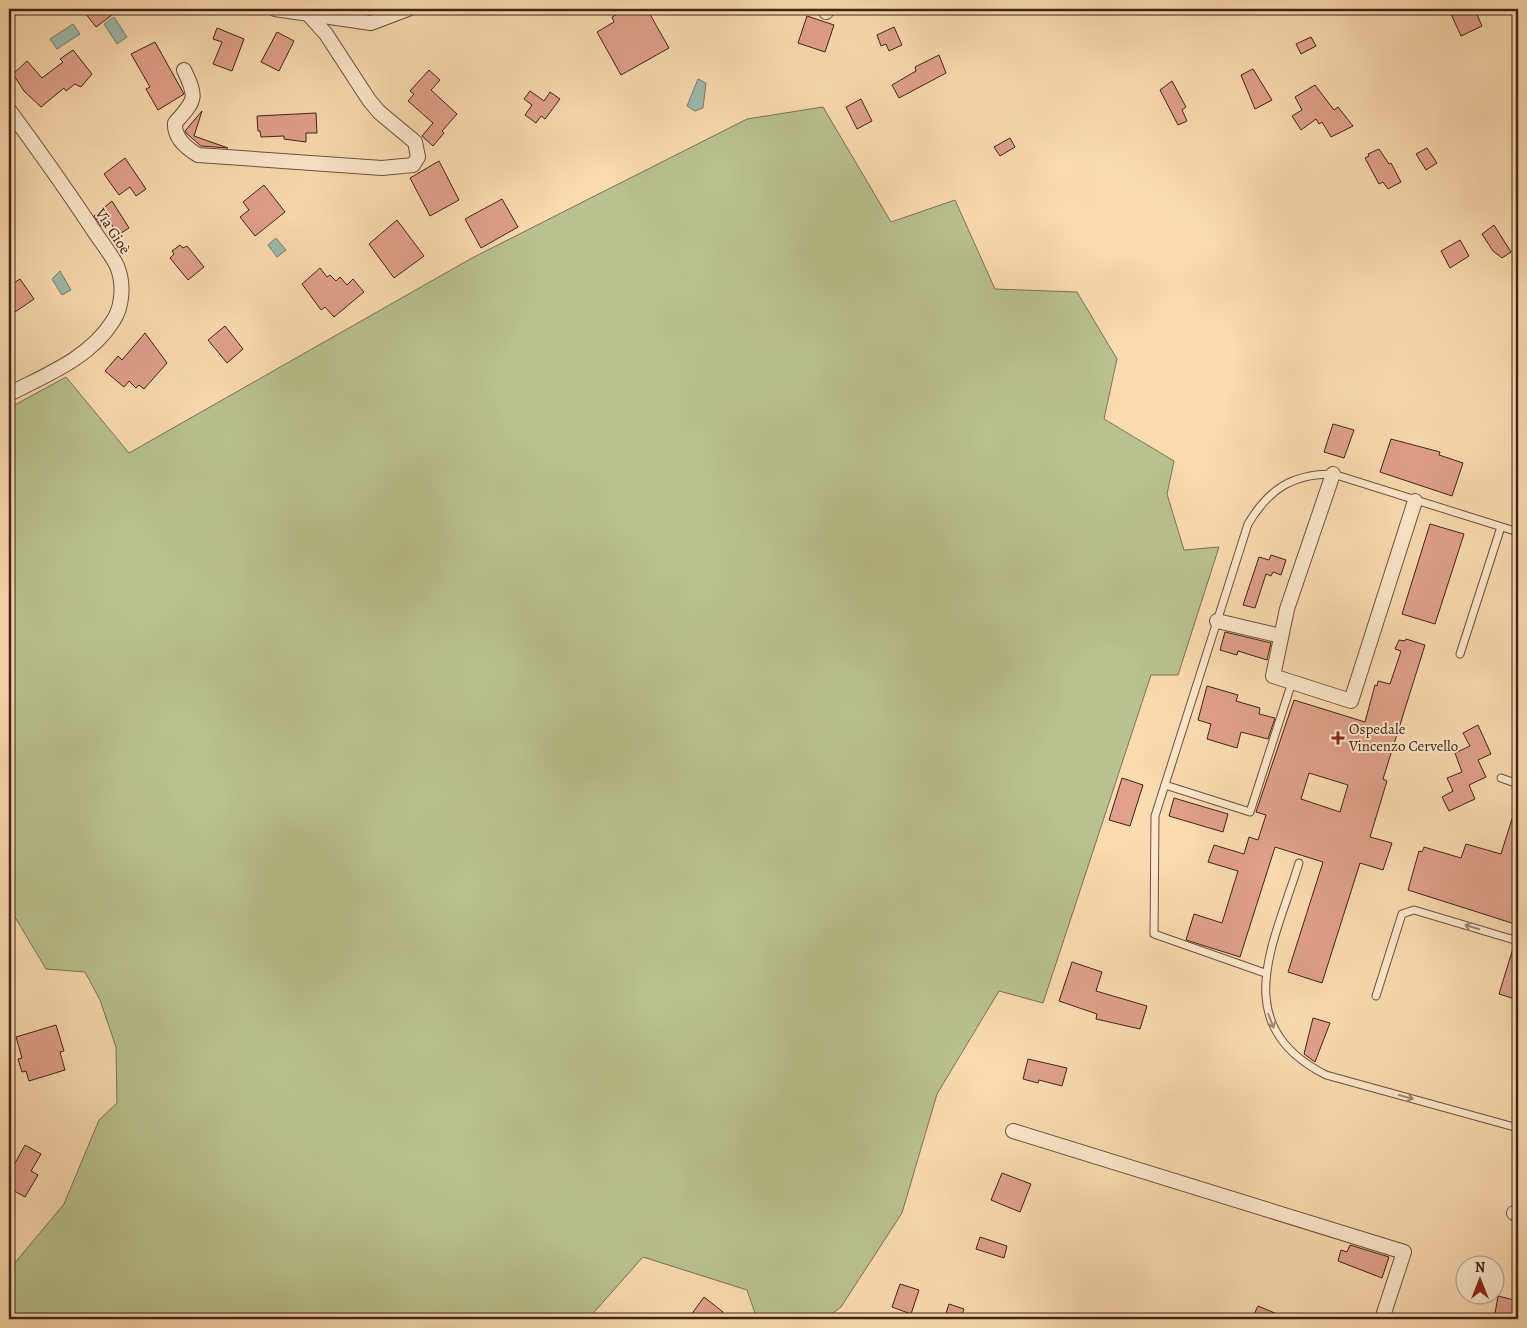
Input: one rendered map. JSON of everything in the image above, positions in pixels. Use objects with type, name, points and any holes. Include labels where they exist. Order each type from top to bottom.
[{"type":"street","points":[[275,9],[371,23],[408,9]]},
{"type":"street","points":[[184,70],[193,88],[194,98],[193,103],[175,123],[176,134],[191,151],[198,155],[382,168],[398,168],[413,165],[418,156],[415,142],[379,112],[369,100],[326,34],[309,15]]},
{"type":"street","name":"Via Gioè","points":[[9,110],[76,204],[117,266],[122,284],[121,302],[115,320],[103,334],[84,352],[9,394]]},
{"type":"street","points":[[1333,474],[1287,609],[1273,676],[1351,701],[1415,501]]},
{"type":"street","points":[[1217,621],[1281,636]]},
{"type":"street","points":[[1013,1131],[1404,1252],[1382,1319]]},
{"type":"lane","points":[[1265,973],[1154,934],[1155,816],[1248,524],[1260,503],[1276,489],[1294,480],[1314,474],[1333,474],[1518,532]]},
{"type":"lane","points":[[1460,654],[1501,527]]},
{"type":"lane","points":[[1165,785],[1250,812],[1292,682]]},
{"type":"lane","points":[[1501,778],[1518,784]]},
{"type":"lane","points":[[1299,863],[1265,973],[1266,999],[1270,1019],[1283,1044],[1303,1063],[1326,1074],[1518,1128]]},
{"type":"lane","points":[[1376,996],[1402,914],[1414,910],[1518,941]]},
{"type":"green space","points":[[823,107],[891,222],[955,200],[995,289],[1077,292],[1117,359],[1104,419],[1174,461],[1167,494],[1184,550],[1219,547],[1178,675],[1151,675],[1043,1003],[999,991],[937,1094],[902,1213],[841,1307],[825,1319],[757,1319],[747,1290],[643,1257],[588,1319],[9,1319],[9,1270],[64,1204],[99,1120],[117,1103],[116,1047],[100,1000],[85,972],[46,969],[9,907],[9,408],[66,377],[129,453],[472,258],[747,119]]},
{"type":"shaded area","points":[[114,17],[127,37],[117,44],[104,24]]},
{"type":"shaded area","points":[[73,24],[80,34],[57,49],[50,39]]},
{"type":"shaded area","points":[[698,79],[706,83],[703,108],[695,111],[687,106]]},
{"type":"shaded area","points":[[276,238],[286,250],[277,257],[268,245]]},
{"type":"shaded area","points":[[60,271],[71,290],[62,295],[52,279]]},
{"type":"building","points":[[82,9],[120,9],[96,27]]},
{"type":"building","points":[[626,9],[647,9],[669,48],[621,75],[597,32],[614,22],[612,17]]},
{"type":"building","points":[[1468,9],[1471,15],[1476,12],[1482,26],[1461,36],[1451,14]]},
{"type":"building","points":[[807,16],[834,25],[825,52],[798,43]]},
{"type":"building","points":[[894,27],[902,45],[889,51],[886,44],[881,46],[877,35]]},
{"type":"building","points":[[217,28],[244,39],[232,71],[213,64],[222,42],[213,39]]},
{"type":"building","points":[[277,32],[294,41],[279,71],[261,62]]},
{"type":"building","points":[[1311,37],[1316,46],[1301,54],[1296,44]]},
{"type":"building","points":[[155,42],[184,94],[158,110],[146,89],[150,87],[131,54]]},
{"type":"building","points":[[73,50],[92,74],[81,87],[75,84],[66,91],[64,88],[41,107],[24,91],[13,74],[27,61],[42,78],[63,62],[60,59]]},
{"type":"building","points":[[939,55],[946,73],[899,98],[892,85],[916,71],[915,67]]},
{"type":"building","points":[[1253,69],[1272,100],[1255,109],[1241,75]]},
{"type":"building","points":[[429,70],[440,80],[431,90],[457,114],[442,131],[444,133],[433,146],[422,136],[433,123],[408,101],[414,94],[410,91]]},
{"type":"building","points":[[1172,81],[1186,107],[1182,110],[1187,121],[1178,125],[1160,90]]},
{"type":"building","points":[[1315,85],[1334,110],[1338,107],[1353,126],[1331,137],[1322,122],[1319,124],[1316,119],[1301,130],[1292,116],[1302,110],[1295,97]]},
{"type":"building","points":[[530,91],[544,101],[550,92],[560,99],[545,119],[541,116],[536,123],[525,115],[532,105],[524,99]]},
{"type":"building","points":[[861,99],[872,121],[857,129],[846,107]]},
{"type":"building","points":[[202,111],[194,136],[228,148],[201,146],[186,133],[185,131]]},
{"type":"building","points":[[316,113],[317,133],[306,133],[306,142],[284,139],[284,136],[261,137],[260,131],[258,131],[257,116]]},
{"type":"building","points":[[1010,138],[1015,147],[1000,156],[994,147]]},
{"type":"building","points":[[1427,148],[1437,163],[1426,170],[1416,154]]},
{"type":"building","points":[[1379,149],[1389,164],[1391,163],[1401,182],[1388,189],[1383,182],[1379,184],[1365,158],[1369,156],[1368,154]]},
{"type":"building","points":[[125,158],[146,189],[136,196],[130,187],[119,195],[104,174]]},
{"type":"building","points":[[439,161],[459,200],[430,216],[410,178]]},
{"type":"building","points":[[264,185],[285,212],[255,236],[240,217],[249,210],[243,202]]},
{"type":"building","points":[[502,199],[518,227],[481,248],[465,219]]},
{"type":"building","points":[[112,201],[129,228],[118,235],[110,222],[101,226],[94,216]]},
{"type":"building","points":[[397,220],[424,256],[394,278],[369,244]]},
{"type":"building","points":[[1494,225],[1511,252],[1502,258],[1493,251],[1482,234]]},
{"type":"building","points":[[1460,240],[1469,256],[1450,268],[1441,251]]},
{"type":"building","points":[[180,245],[183,248],[187,246],[204,267],[188,280],[170,258],[174,254],[172,251]]},
{"type":"building","points":[[320,268],[327,277],[330,275],[336,281],[340,277],[347,285],[353,279],[364,292],[334,317],[325,307],[321,310],[302,284]]},
{"type":"building","points":[[20,279],[34,299],[15,312],[9,302],[9,286]]},
{"type":"building","points":[[225,326],[243,349],[227,363],[208,340]]},
{"type":"building","points":[[145,333],[167,363],[144,389],[139,385],[136,388],[129,381],[124,387],[105,371],[118,356],[122,360]]},
{"type":"building","points":[[1333,424],[1354,430],[1344,458],[1324,452]]},
{"type":"building","points":[[1391,439],[1440,452],[1439,455],[1463,463],[1452,496],[1380,472]]},
{"type":"building","points":[[1430,524],[1464,534],[1435,624],[1402,614]]},
{"type":"building","points":[[1271,555],[1286,560],[1281,575],[1273,572],[1271,576],[1266,574],[1255,608],[1243,605],[1259,557],[1269,560]]},
{"type":"building","points":[[1225,632],[1271,643],[1267,660],[1238,651],[1237,655],[1220,650]]},
{"type":"building","points":[[1406,639],[1425,645],[1383,779],[1387,781],[1370,837],[1392,843],[1383,870],[1360,863],[1322,983],[1288,972],[1323,862],[1275,847],[1240,957],[1186,940],[1194,914],[1222,923],[1238,871],[1208,862],[1214,845],[1244,854],[1249,837],[1258,840],[1266,815],[1256,812],[1294,700],[1365,722],[1375,685],[1377,686],[1378,681],[1390,684],[1401,651],[1395,649],[1399,640],[1405,641]],"holes":[[[1309,773],[1348,785],[1340,812],[1301,799]]]},
{"type":"building","points":[[1207,686],[1238,695],[1236,701],[1260,708],[1259,714],[1275,718],[1268,739],[1241,732],[1237,748],[1207,739],[1211,724],[1198,720]]},
{"type":"building","points":[[1478,725],[1491,754],[1478,760],[1486,777],[1469,785],[1475,799],[1449,811],[1442,797],[1453,791],[1447,778],[1462,772],[1455,753],[1470,746],[1463,733]]},
{"type":"building","points":[[1122,778],[1143,785],[1130,826],[1109,820]]},
{"type":"building","points":[[1174,798],[1228,814],[1223,832],[1169,816]]},
{"type":"building","points":[[1516,806],[1518,807],[1518,925],[1408,890],[1419,851],[1422,852],[1424,847],[1461,858],[1466,844],[1501,854]]},
{"type":"building","points":[[1514,945],[1518,946],[1518,1000],[1499,994]]},
{"type":"building","points":[[1072,962],[1102,972],[1096,991],[1147,1006],[1140,1029],[1096,1019],[1097,1014],[1059,1001]]},
{"type":"building","points":[[1313,1018],[1330,1023],[1315,1062],[1304,1054]]},
{"type":"building","points":[[56,1025],[64,1051],[60,1052],[65,1070],[29,1081],[26,1071],[22,1072],[18,1059],[22,1058],[16,1037]]},
{"type":"building","points":[[1028,1059],[1067,1068],[1062,1086],[1039,1080],[1038,1083],[1023,1079]]},
{"type":"building","points":[[25,1145],[41,1154],[31,1171],[38,1175],[25,1197],[9,1188],[9,1174]]},
{"type":"building","points":[[1002,1173],[1031,1184],[1020,1212],[991,1200]]},
{"type":"building","points":[[980,1237],[1007,1246],[1004,1258],[976,1249]]},
{"type":"building","points":[[1350,1245],[1389,1257],[1382,1278],[1338,1261],[1341,1250],[1347,1252]]},
{"type":"building","points":[[900,1284],[919,1290],[911,1314],[892,1307]]},
{"type":"building","points":[[704,1297],[723,1312],[718,1319],[688,1319]]},
{"type":"building","points":[[1504,1298],[1518,1301],[1518,1319],[1494,1319],[1496,1306],[1504,1306]]},
{"type":"building","points":[[949,1304],[964,1309],[960,1319],[944,1319]]},
{"type":"building","points":[[1258,1306],[1289,1319],[1252,1319]]},
{"type":"place","name":"Ospedale Vincenzo Cervello","points":[[1338,738]]}]
